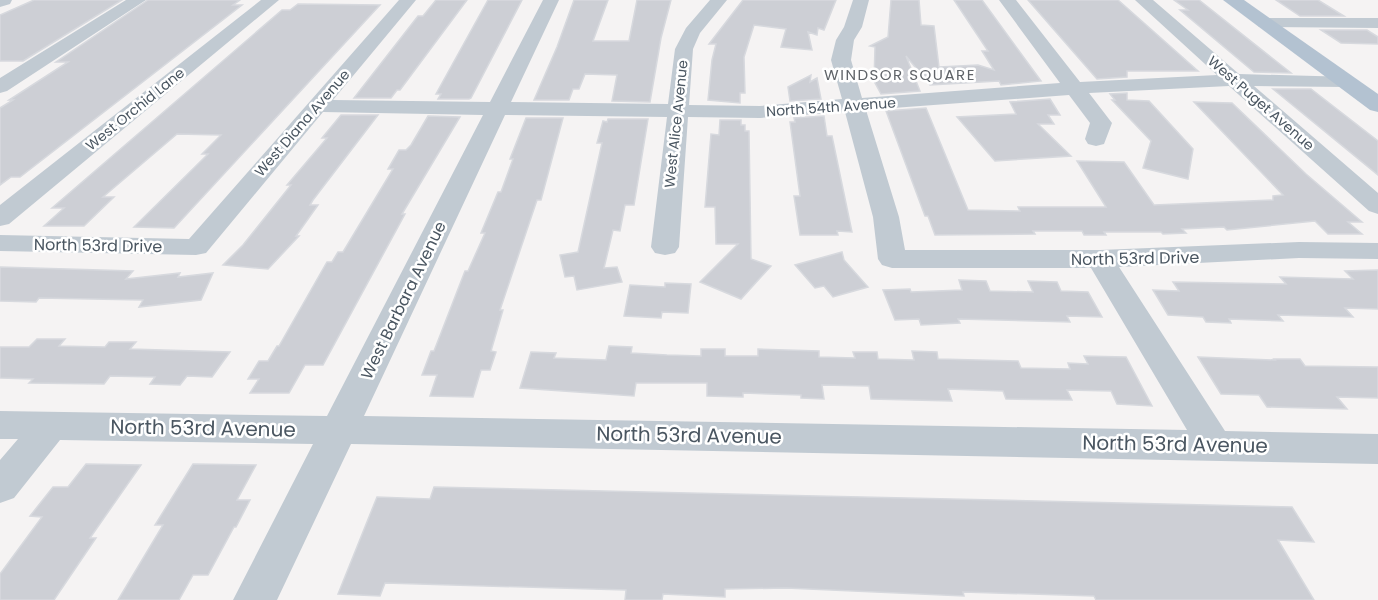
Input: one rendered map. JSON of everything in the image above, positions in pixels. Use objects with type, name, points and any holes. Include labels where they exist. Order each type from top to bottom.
[{"type":"main road","points":[[1232,0],[1378,105]]},
{"type":"street","points":[[0,2],[4,0]]},
{"type":"street","points":[[0,87],[138,0]]},
{"type":"street","name":"West Orchid Lane","points":[[0,218],[271,0]]},
{"type":"street","name":"West Diana Avenue","points":[[196,247],[408,0]]},
{"type":"street","name":"West Barbara Avenue","points":[[255,600],[550,0]]},
{"type":"street","points":[[854,106],[841,52],[863,28],[861,0]]},
{"type":"street","points":[[1007,0],[1101,123],[1096,139]]},
{"type":"street","name":"West Puget Avenue","points":[[1143,0],[1378,206]]},
{"type":"street","name":"West Alice Avenue","points":[[665,247],[684,49],[708,5]]},
{"type":"street","points":[[1264,23],[1376,24]]},
{"type":"street","name":"North 54th Avenue","points":[[316,106],[760,112],[1075,88],[1234,80],[1345,81]]},
{"type":"street","name":"North 53rd Drive","points":[[854,106],[886,217],[892,259],[1100,260],[1299,250],[1378,251]]},
{"type":"street","name":"North 53rd Drive","points":[[0,243],[196,247]]},
{"type":"street","points":[[1100,260],[1214,444]]},
{"type":"street","name":"North 53rd Avenue","points":[[0,425],[1214,444],[1378,449]]},
{"type":"street","points":[[0,486],[51,426]]},
{"type":"building","points":[[34,0],[122,0],[23,61],[0,61],[0,15]]},
{"type":"building","points":[[148,0],[240,0],[233,5],[242,5],[20,177],[11,177],[0,185],[0,108],[68,62],[56,62]]},
{"type":"building","points":[[436,0],[467,0],[400,90],[397,90],[391,98],[354,98],[418,16],[423,16]]},
{"type":"building","points":[[488,0],[522,0],[471,98],[438,99],[441,94],[436,94]]},
{"type":"building","points":[[574,0],[608,0],[593,41],[629,41],[637,0],[671,0],[661,38],[650,102],[612,101],[617,75],[585,74],[579,89],[573,89],[569,100],[534,100]]},
{"type":"building","points":[[743,0],[836,0],[824,30],[818,28],[817,35],[808,32],[812,50],[781,47],[786,29],[754,25],[744,57],[745,93],[740,93],[740,103],[708,100],[716,44],[709,44]]},
{"type":"building","points":[[891,0],[919,0],[921,25],[934,26],[939,67],[978,65],[994,70],[982,51],[988,51],[954,0],[982,0],[1041,81],[1001,85],[999,81],[930,85],[906,56],[920,91],[881,94],[874,81],[875,47],[870,46],[888,37]]},
{"type":"building","points":[[1028,0],[1118,0],[1198,71],[1127,71],[1127,77],[1097,79]]},
{"type":"building","points":[[1174,0],[1199,0],[1291,73],[1254,72],[1180,10],[1188,10]]},
{"type":"building","points":[[1276,0],[1318,0],[1344,16],[1300,16]]},
{"type":"building","points":[[298,4],[380,5],[174,228],[134,227],[208,154],[202,154],[221,135],[177,134],[103,197],[114,197],[84,226],[44,226],[64,208],[52,208],[282,10],[290,10]]},
{"type":"building","points":[[1321,30],[1367,30],[1378,37],[1378,44],[1341,43]]},
{"type":"building","points":[[811,75],[810,82],[817,78],[821,99],[790,101],[788,87]]},
{"type":"building","points":[[1273,89],[1311,89],[1378,141],[1378,175]]},
{"type":"building","points":[[1127,93],[1127,100],[1149,101],[1193,149],[1188,179],[1143,168],[1151,141],[1112,100],[1115,100],[1110,94]]},
{"type":"building","points":[[1050,99],[1060,115],[1048,115],[1054,124],[1038,124],[1071,156],[995,161],[957,117],[1016,114],[1010,102]]},
{"type":"building","points":[[1194,102],[1232,103],[1306,174],[1362,222],[1348,222],[1362,234],[1328,234],[1315,221],[1227,230],[1224,227],[1182,229],[1186,233],[1163,234],[1161,232],[1104,232],[1106,235],[1084,235],[1082,231],[1033,231],[1035,234],[935,235],[928,216],[925,216],[886,111],[926,108],[968,210],[1020,211],[1018,207],[1106,207],[1077,161],[1124,162],[1154,205],[1273,200],[1273,196],[1283,195]]},
{"type":"building","points":[[341,115],[378,115],[313,200],[310,205],[318,205],[296,236],[299,236],[268,269],[223,265],[243,245],[291,185],[287,185],[327,138],[322,138]]},
{"type":"building","points":[[428,116],[460,117],[402,214],[405,214],[323,365],[305,365],[289,393],[250,393],[259,379],[248,379],[259,361],[268,361],[279,346],[327,262],[332,262],[338,252],[343,252],[393,169],[388,169],[399,150],[406,150],[411,145]]},
{"type":"building","points":[[824,116],[827,136],[832,136],[852,232],[837,231],[838,235],[800,235],[794,196],[800,196],[790,122],[795,122],[794,118]]},
{"type":"building","points":[[526,118],[563,118],[541,200],[537,200],[500,310],[503,310],[491,351],[496,352],[490,370],[481,370],[473,397],[430,396],[437,375],[422,375],[431,351],[434,351],[465,271],[468,271],[485,233],[481,233],[498,192],[501,192],[513,159],[510,159]]},
{"type":"building","points":[[608,119],[648,119],[634,205],[625,205],[620,231],[613,230],[604,268],[617,267],[622,282],[577,290],[574,276],[565,277],[560,255],[578,252],[602,143],[597,143],[603,121],[607,122]]},
{"type":"building","points":[[720,120],[741,120],[741,125],[745,125],[745,131],[749,131],[751,259],[771,266],[741,299],[700,282],[738,244],[716,244],[715,207],[705,207],[711,134],[719,135]]},
{"type":"building","points":[[842,252],[844,260],[868,287],[833,297],[824,286],[815,288],[795,265]]},
{"type":"building","points":[[0,267],[133,271],[126,279],[180,273],[178,277],[213,273],[201,300],[139,307],[143,300],[39,298],[36,302],[0,301]]},
{"type":"building","points":[[1378,270],[1378,309],[1345,308],[1353,317],[1278,315],[1283,321],[1229,319],[1231,323],[1206,322],[1203,317],[1168,315],[1153,290],[1179,291],[1173,282],[1286,284],[1280,277],[1353,279],[1345,271]]},
{"type":"building","points":[[959,280],[986,281],[990,291],[1033,292],[1028,281],[1057,282],[1061,291],[1088,292],[1102,317],[1067,316],[1070,322],[958,319],[960,323],[921,325],[919,319],[895,320],[883,290],[910,289],[911,292],[962,290]]},
{"type":"building","points":[[665,283],[691,284],[688,313],[662,312],[661,318],[624,316],[630,285],[665,287]]},
{"type":"building","points":[[37,339],[65,339],[59,346],[105,347],[109,342],[136,342],[130,349],[230,352],[212,377],[187,376],[180,385],[150,384],[155,377],[110,376],[104,384],[29,383],[33,379],[0,378],[0,347],[29,347]]},
{"type":"building","points":[[609,346],[632,347],[631,353],[667,355],[701,356],[701,349],[725,349],[725,356],[758,356],[758,349],[819,351],[819,357],[855,358],[853,352],[877,352],[878,359],[914,360],[912,351],[937,352],[938,359],[1018,361],[1021,368],[1070,369],[1068,363],[1088,364],[1084,356],[1126,357],[1152,406],[1117,404],[1111,391],[1067,390],[1072,400],[1006,399],[1003,391],[948,389],[952,401],[871,399],[869,386],[822,385],[824,399],[801,398],[801,395],[743,393],[743,397],[707,396],[707,383],[636,383],[634,396],[520,388],[531,352],[556,353],[554,358],[606,360]]},
{"type":"building","points":[[1198,357],[1300,359],[1305,366],[1378,367],[1378,398],[1337,397],[1347,409],[1267,407],[1259,395],[1221,394]]},
{"type":"building","points":[[86,464],[141,465],[90,538],[96,538],[54,600],[0,600],[0,574],[42,517],[30,516],[53,487],[68,487]]},
{"type":"building","points":[[193,464],[256,465],[237,500],[250,500],[236,527],[208,575],[193,575],[179,600],[118,600],[163,525],[155,525]]},
{"type":"building","points":[[434,487],[1292,507],[1314,542],[1278,540],[1314,600],[1096,600],[1094,596],[963,592],[964,596],[786,588],[725,589],[725,597],[663,594],[662,600],[625,600],[626,590],[385,583],[380,596],[338,594],[377,497],[430,499]]},
{"type":"district","name":"WINDSOR SQUARE","points":[[900,75]]}]
